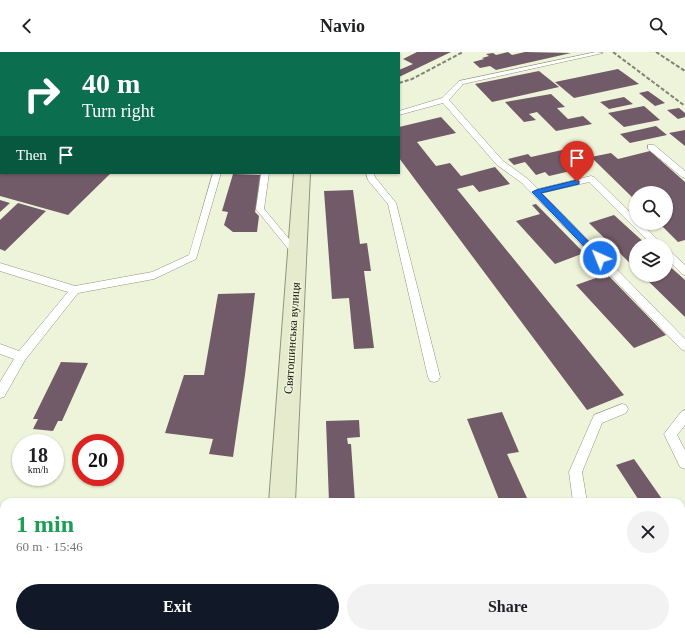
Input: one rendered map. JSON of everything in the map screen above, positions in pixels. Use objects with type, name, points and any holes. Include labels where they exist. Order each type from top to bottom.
[{"type":"main road","name":"Святошинська вулиця","points":[[282,498],[302,174]]},
{"type":"lane","points":[[106,52],[156,52]]},
{"type":"lane","points":[[400,113],[445,100],[461,82],[600,53]]},
{"type":"lane","points":[[445,100],[500,163],[525,181],[685,346]]},
{"type":"lane","points":[[651,147],[685,175]]},
{"type":"lane","points":[[0,267],[75,290],[154,275],[193,257],[217,174]]},
{"type":"lane","points":[[265,174],[260,209],[297,254]]},
{"type":"lane","points":[[370,174],[371,178],[392,203],[434,377]]},
{"type":"lane","points":[[536,192],[591,179],[651,238]]},
{"type":"lane","points":[[685,255],[674,260],[685,271]]},
{"type":"lane","points":[[0,392],[21,357],[75,290]]},
{"type":"lane","points":[[0,349],[21,357]]},
{"type":"lane","points":[[579,498],[575,472],[598,419],[622,410]]},
{"type":"lane","points":[[685,416],[670,434],[685,463]]},
{"type":"building","points":[[417,52],[451,52],[400,77],[400,70],[413,64],[403,59]]},
{"type":"building","points":[[508,52],[512,55],[525,52],[571,53],[496,70],[490,66],[480,68],[473,62],[489,56],[486,54],[493,53],[496,55]]},
{"type":"building","points":[[618,69],[639,84],[574,98],[555,82]]},
{"type":"building","points":[[539,71],[559,87],[492,102],[475,84]]},
{"type":"building","points":[[648,91],[665,103],[655,106],[639,93]]},
{"type":"building","points":[[551,94],[565,107],[557,108],[568,119],[583,116],[592,124],[556,131],[537,112],[529,114],[536,120],[524,122],[505,102]]},
{"type":"building","points":[[624,97],[633,104],[609,109],[600,102]]},
{"type":"building","points":[[644,106],[660,120],[624,127],[608,113]]},
{"type":"building","points":[[679,108],[685,113],[685,117],[678,119],[667,110]]},
{"type":"building","points":[[441,117],[456,133],[417,142],[436,166],[450,163],[461,176],[495,167],[510,184],[479,192],[473,185],[457,189],[624,395],[587,410],[400,159],[400,127]]},
{"type":"building","points":[[656,126],[667,135],[630,143],[620,134]]},
{"type":"building","points":[[685,130],[685,146],[669,133]]},
{"type":"building","points":[[562,150],[571,159],[565,160],[575,170],[549,176],[545,172],[536,175],[525,162],[514,165],[508,159],[528,154],[531,157]]},
{"type":"building","points":[[650,151],[685,182],[685,240],[678,242],[666,230],[673,230],[673,186],[629,186],[629,194],[591,157],[611,153],[618,159]]},
{"type":"building","points":[[0,174],[110,174],[68,215],[0,196]]},
{"type":"building","points":[[233,174],[263,175],[255,212],[259,216],[257,232],[233,232],[224,225],[228,212],[222,211]]},
{"type":"building","points":[[353,190],[360,244],[367,243],[371,271],[364,271],[374,348],[354,349],[349,298],[332,299],[324,191]]},
{"type":"building","points":[[0,200],[10,203],[0,212]]},
{"type":"building","points":[[18,203],[46,211],[5,251],[0,249],[0,220]]},
{"type":"building","points":[[536,204],[584,253],[555,264],[516,221],[540,214],[532,205]]},
{"type":"building","points":[[614,215],[639,238],[629,238],[629,262],[589,223]]},
{"type":"building","points":[[673,269],[685,280],[685,317],[649,282],[673,282]]},
{"type":"building","points":[[607,274],[666,335],[634,348],[576,285]]},
{"type":"building","points":[[255,293],[233,457],[209,454],[213,439],[165,433],[184,375],[204,375],[218,294]]},
{"type":"building","points":[[61,362],[88,363],[62,421],[58,421],[53,431],[33,429],[38,419],[33,419]]},
{"type":"building","points":[[502,412],[519,452],[507,454],[527,498],[498,498],[467,419]]},
{"type":"building","points":[[359,420],[360,437],[347,438],[348,444],[351,444],[355,498],[329,498],[326,421]]},
{"type":"building","points":[[634,459],[661,498],[637,498],[616,465]]},
{"type":"railway","points":[[400,83],[412,79],[463,52]]},
{"type":"railway","points":[[613,52],[685,106]]},
{"type":"railway","points":[[656,52],[685,71]]},
{"type":"route","points":[[577,182],[536,192],[600,258]]}]
